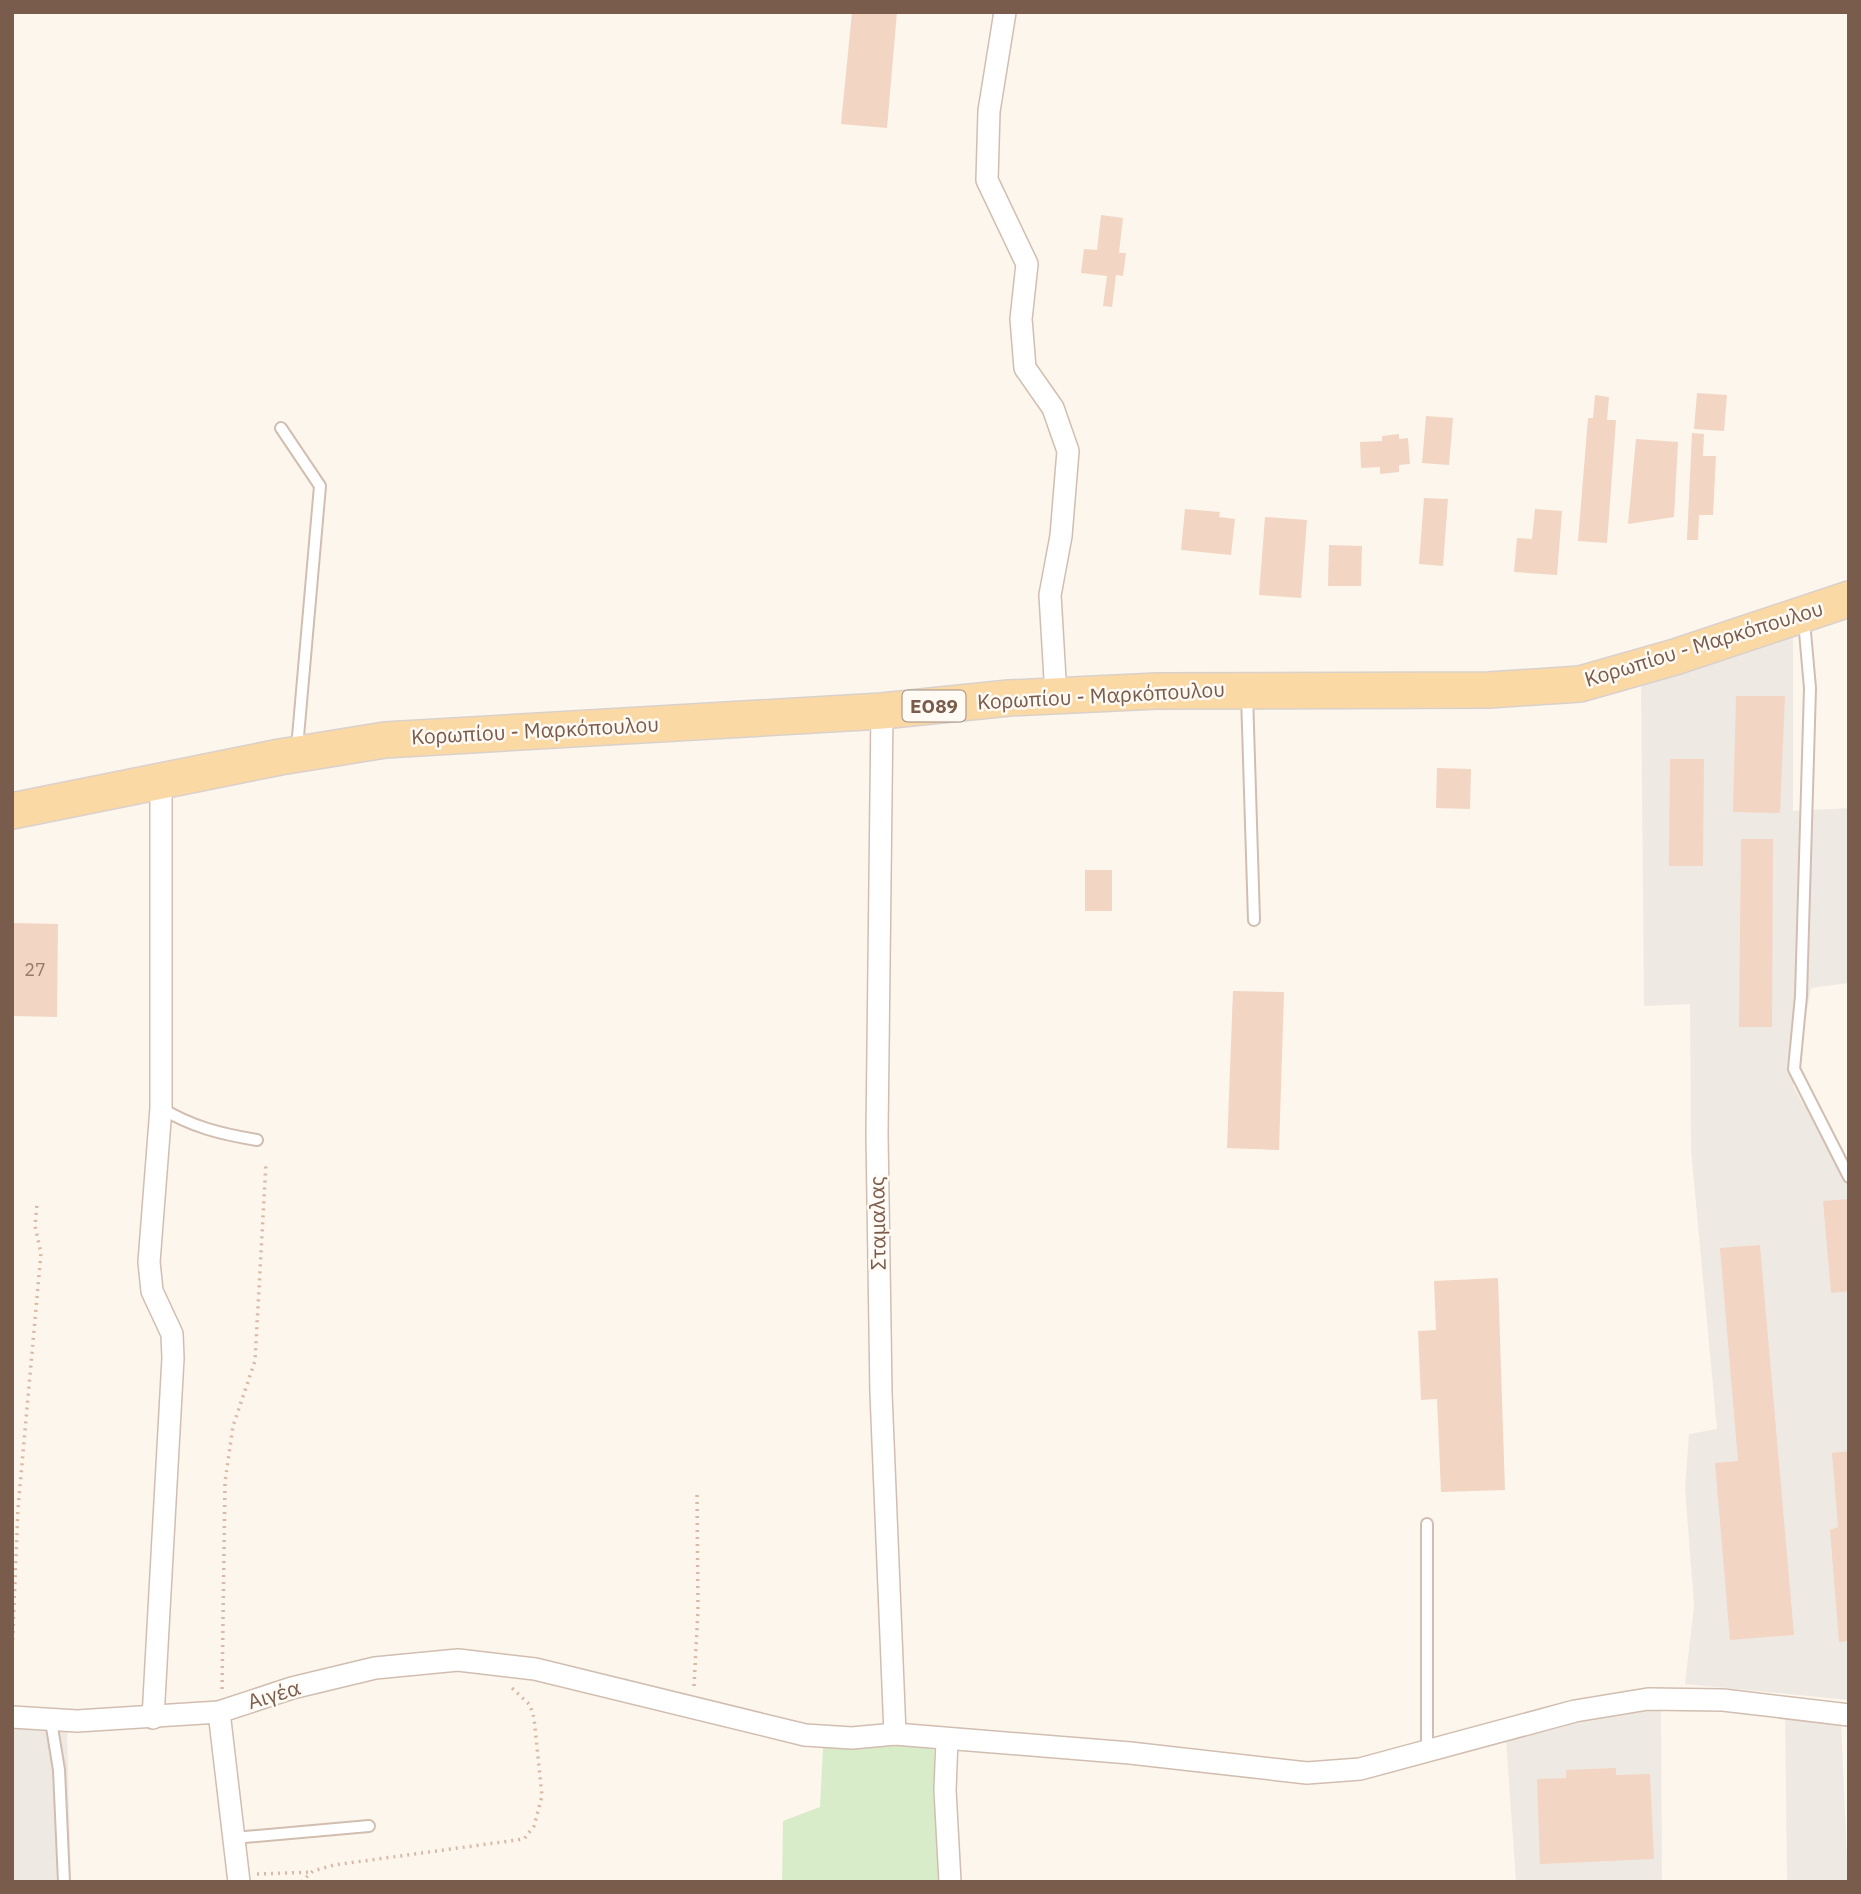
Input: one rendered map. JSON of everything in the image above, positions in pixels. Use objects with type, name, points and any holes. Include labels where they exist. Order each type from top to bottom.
[{"type":"main road","name":"Κορωπίου - Μαρκόπουλου","points":[[12,811],[297,754],[385,740],[882,711],[1056,696],[1247,690],[1489,690],[1580,684],[1675,657],[1849,599]]},
{"type":"street","points":[[1005,12],[989,111],[987,180],[1027,264],[1021,319],[1025,368],[1053,408],[1068,451],[1061,536],[1050,595],[1056,696]]},
{"type":"street","name":"Σταμαλας","points":[[882,711],[877,1133],[881,1393],[895,1734]]},
{"type":"street","points":[[153,1718],[173,1358],[172,1334],[152,1291],[149,1262],[161,1108],[161,782]]},
{"type":"street","name":"Αιγέα","points":[[12,1717],[51,1721],[153,1718],[219,1712],[292,1688],[375,1668],[458,1660],[535,1670],[805,1735],[852,1738],[895,1734],[1130,1753],[1307,1773],[1360,1769],[1575,1711],[1648,1699],[1723,1700],[1849,1715]]},
{"type":"street","points":[[219,1712],[238,1878]]},
{"type":"street","points":[[947,1740],[945,1790],[950,1882]]},
{"type":"lane","points":[[281,428],[320,486],[297,754]]},
{"type":"lane","points":[[1803,614],[1810,688],[1801,996],[1794,1069],[1849,1177]]},
{"type":"lane","points":[[1247,690],[1254,920]]},
{"type":"lane","points":[[161,1108],[187,1123],[213,1133],[257,1140]]},
{"type":"lane","points":[[1427,1524],[1427,1749]]},
{"type":"lane","points":[[51,1721],[59,1770],[64,1882]]},
{"type":"lane","points":[[234,1838],[369,1826]]},
{"type":"path","points":[[219,1712],[225,1482],[233,1426],[255,1361],[266,1163]]},
{"type":"path","points":[[12,1654],[18,1508],[41,1253],[35,1226],[37,1204]]},
{"type":"path","points":[[686,1708],[695,1684],[697,1493]]},
{"type":"path","points":[[238,1878],[288,1875],[378,1857],[524,1839],[534,1826],[542,1796],[534,1718],[530,1705],[506,1681],[500,1665]]},
{"type":"path","points":[[301,1882],[313,1871]]},
{"type":"shaded area","points":[[1793,635],[1793,811],[1849,808],[1849,983],[1811,988],[1793,1086],[1849,1183],[1849,1700],[1685,1684],[1694,1606],[1685,1487],[1689,1434],[1717,1429],[1691,1150],[1690,1004],[1644,1006],[1641,680]]},
{"type":"shaded area","points":[[1661,1707],[1662,1882],[1516,1882],[1506,1738],[1563,1721]]},
{"type":"shaded area","points":[[1785,1714],[1841,1722],[1848,1882],[1787,1882]]},
{"type":"shaded area","points":[[12,1726],[67,1727],[71,1882],[12,1882]]},
{"type":"green space","points":[[888,1741],[934,1746],[939,1882],[782,1882],[783,1821],[820,1807],[823,1747]]},
{"type":"building","points":[[852,12],[897,12],[887,128],[841,124]]},
{"type":"building","points":[[1101,215],[1123,218],[1119,253],[1126,253],[1123,276],[1116,275],[1112,307],[1103,306],[1107,276],[1081,273],[1084,249],[1097,250]]},
{"type":"building","points":[[1697,393],[1727,395],[1724,431],[1694,429]]},
{"type":"building","points":[[1595,395],[1609,397],[1607,420],[1616,420],[1607,543],[1578,541],[1588,418],[1593,418]]},
{"type":"building","points":[[1426,416],[1453,418],[1449,465],[1422,463]]},
{"type":"building","points":[[1692,433],[1704,434],[1703,456],[1716,456],[1713,515],[1699,515],[1698,540],[1687,540]]},
{"type":"building","points":[[1399,434],[1399,439],[1408,438],[1410,464],[1399,465],[1399,472],[1380,474],[1380,467],[1361,468],[1360,442],[1382,441],[1382,436]]},
{"type":"building","points":[[1636,439],[1678,442],[1674,517],[1628,524]]},
{"type":"building","points":[[1424,498],[1448,499],[1443,566],[1419,564]]},
{"type":"building","points":[[1185,509],[1220,512],[1219,517],[1235,519],[1231,555],[1181,550]]},
{"type":"building","points":[[1535,509],[1562,511],[1557,575],[1514,572],[1517,538],[1532,539]]},
{"type":"building","points":[[1265,517],[1307,520],[1301,598],[1259,595]]},
{"type":"building","points":[[1329,545],[1362,546],[1361,586],[1328,586]]},
{"type":"building","points":[[1736,696],[1785,696],[1780,813],[1733,812]]},
{"type":"building","points":[[1670,759],[1704,759],[1703,866],[1669,866]]},
{"type":"building","points":[[1437,768],[1471,769],[1470,809],[1436,808]]},
{"type":"building","points":[[1741,839],[1773,839],[1772,1027],[1739,1027]]},
{"type":"building","points":[[1085,870],[1112,870],[1112,911],[1085,911]]},
{"type":"building","points":[[12,923],[58,924],[57,1017],[12,1016]]},
{"type":"building","points":[[1233,991],[1284,992],[1279,1150],[1227,1148]]},
{"type":"building","points":[[1849,1199],[1849,1291],[1831,1293],[1823,1201]]},
{"type":"building","points":[[1760,1245],[1794,1635],[1730,1640],[1715,1463],[1738,1461],[1720,1248]]},
{"type":"building","points":[[1498,1278],[1505,1490],[1441,1492],[1437,1399],[1421,1400],[1418,1331],[1436,1330],[1434,1281]]},
{"type":"building","points":[[1849,1451],[1849,1641],[1839,1642],[1830,1530],[1838,1527],[1832,1453]]},
{"type":"building","points":[[1616,1768],[1616,1775],[1650,1774],[1654,1859],[1540,1864],[1537,1779],[1566,1778],[1566,1770]]}]
